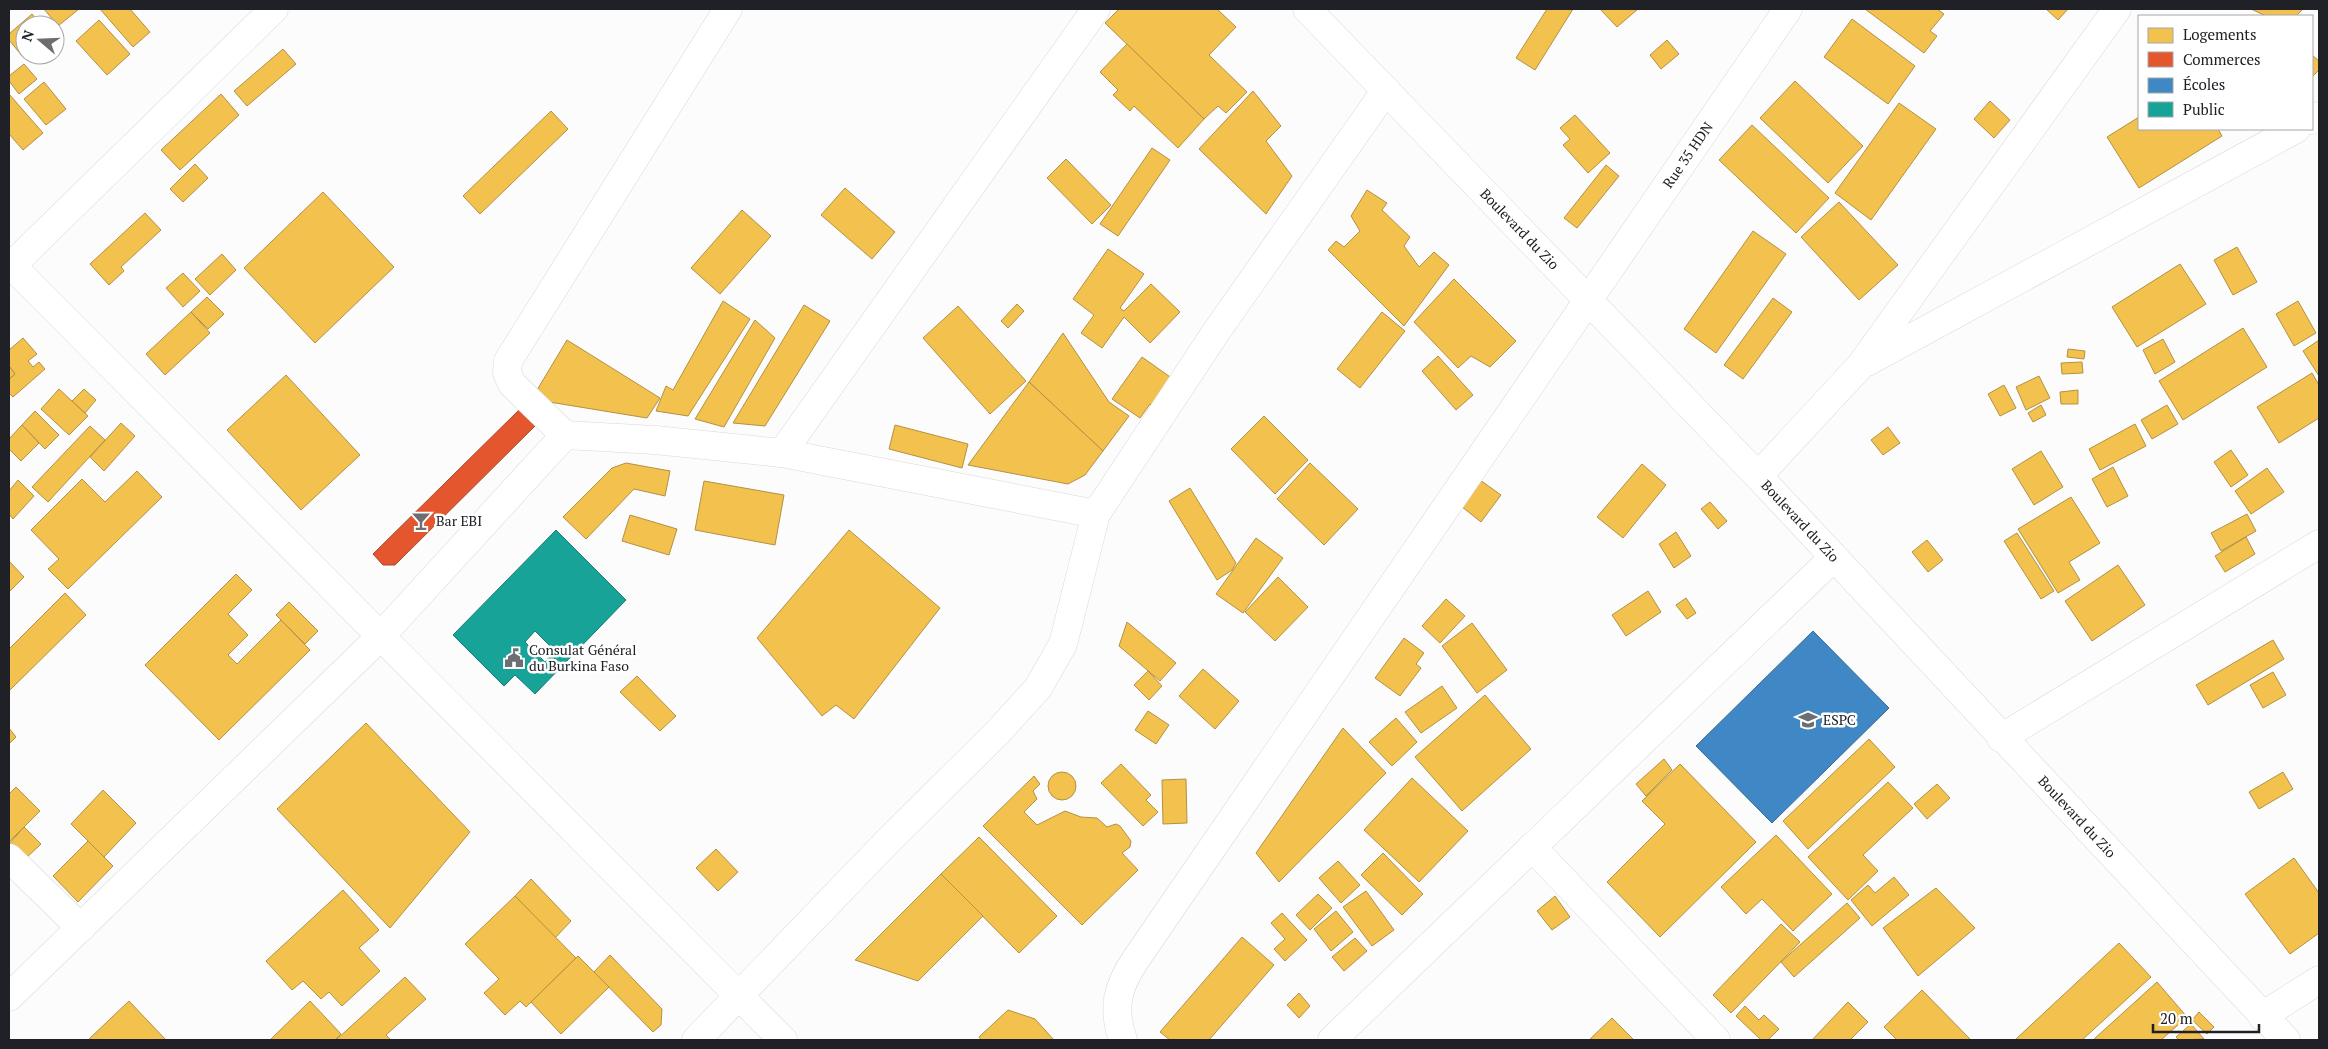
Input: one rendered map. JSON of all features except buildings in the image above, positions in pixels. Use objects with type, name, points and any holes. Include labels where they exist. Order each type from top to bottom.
[{"type":"street","points":[[274,9],[10,267],[783,1040]]},
{"type":"street","points":[[728,9],[508,361],[507,373],[512,384],[565,435],[655,440],[782,453],[1096,514]]},
{"type":"street","points":[[782,453],[1096,9]]},
{"type":"street","name":"Boulevard du Zio","points":[[1307,9],[1758,476],[2001,738],[2286,1040]]},
{"type":"street","name":"Rue 35 HDN","points":[[1123,1040],[1117,1023],[1117,1000],[1123,978],[1788,9]]},
{"type":"street","points":[[1758,476],[1861,366],[2117,9]]},
{"type":"street","points":[[696,1040],[889,840],[998,732],[1038,688],[1063,644],[1096,514],[1216,332],[1386,90]]},
{"type":"street","points":[[1861,366],[2294,130]]},
{"type":"street","points":[[9,997],[380,637],[565,435]]},
{"type":"street","points":[[2001,738],[2319,544]]},
{"type":"street","points":[[1332,1040],[1833,558]]},
{"type":"street","points":[[1532,847],[1716,1040]]},
{"type":"street","points":[[9,858],[81,928]]},
{"type":"street","points":[[2262,1016],[2319,980]]},
{"type":"place","name":"Bar EBI","points":[[421,521]]},
{"type":"place","name":"Consulat Général du Burkina Faso","points":[[514,658]]},
{"type":"place","name":"ESPC","points":[[1808,720]]}]
